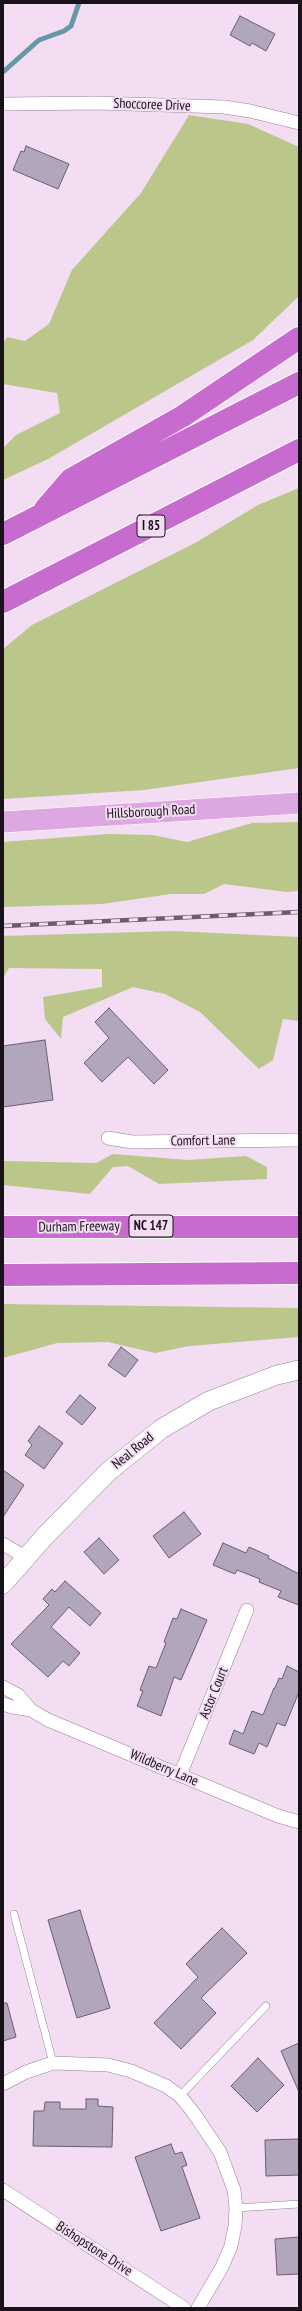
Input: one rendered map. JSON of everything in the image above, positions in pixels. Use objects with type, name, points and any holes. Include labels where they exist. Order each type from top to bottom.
[{"type":"highway","points":[[38,517],[71,480],[184,416],[299,338]]},
{"type":"highway","points":[[3,534],[299,383]]},
{"type":"highway","name":"I 85","points":[[3,602],[299,450]]},
{"type":"highway","name":"Durham Freeway","points":[[3,1227],[299,1227]]},
{"type":"highway","points":[[3,1275],[299,1273]]},
{"type":"main road","name":"Hillsborough Road","points":[[3,822],[299,803]]},
{"type":"street","name":"Shoccoree Drive","points":[[3,104],[97,103],[224,107],[250,111],[299,123]]},
{"type":"street","name":"Comfort Lane","points":[[108,1138],[132,1142],[299,1140]]},
{"type":"street","name":"Neal Road","points":[[3,1584],[109,1471],[161,1429],[209,1402],[277,1375],[299,1370]]},
{"type":"street","points":[[3,1544],[27,1558]]},
{"type":"street","name":"Astor Court","points":[[180,1775],[248,1610]]},
{"type":"street","name":"Wildberry Lane","points":[[3,1687],[18,1694],[31,1710],[48,1720],[278,1816],[299,1822]]},
{"type":"street","name":"Wildberry Lane","points":[[3,1704],[31,1710]]},
{"type":"street","points":[[3,2084],[26,2072],[53,2062],[85,2063],[131,2071],[150,2078],[180,2096],[207,2130],[220,2152],[234,2190],[236,2208],[235,2226],[231,2246],[222,2267],[198,2308]]},
{"type":"street","name":"Bishopstone Drive","points":[[3,2190],[184,2308]]},
{"type":"lane","points":[[14,1914],[53,2062]]},
{"type":"lane","points":[[180,2096],[266,2006]]},
{"type":"lane","points":[[236,2208],[299,2204]]},
{"type":"green space","points":[[189,115],[248,124],[299,147],[299,296],[253,340],[48,459],[3,480],[3,448],[16,435],[60,413],[57,393],[3,384],[3,344],[7,337],[25,341],[49,324],[72,270],[141,193]]},
{"type":"green space","points":[[299,488],[299,768],[144,790],[3,799],[3,649],[32,625],[195,543],[258,505]]},
{"type":"green space","points":[[299,822],[299,891],[287,892],[224,884],[204,894],[171,894],[102,904],[3,907],[3,842],[108,834],[152,835],[187,842],[252,823]]},
{"type":"green space","points":[[174,931],[299,937],[299,1021],[283,1019],[273,1060],[259,1069],[200,1012],[165,994],[133,987],[63,1017],[61,1039],[45,1019],[43,997],[102,987],[102,969],[9,968],[3,978],[3,936]]},
{"type":"green space","points":[[113,1154],[188,1160],[246,1156],[267,1167],[267,1179],[159,1184],[128,1166],[113,1167],[90,1194],[3,1185],[3,1161],[96,1163]]},
{"type":"green space","points":[[3,1304],[299,1308],[299,1337],[189,1346],[155,1353],[108,1342],[57,1343],[3,1358]]},
{"type":"building","points":[[240,16],[275,34],[266,51],[252,43],[250,46],[230,35]]},
{"type":"building","points":[[26,146],[69,164],[58,189],[13,170],[21,151],[24,152]]},
{"type":"building","points":[[109,1008],[168,1070],[154,1084],[128,1057],[102,1082],[84,1063],[109,1038],[95,1022]]},
{"type":"building","points":[[45,1040],[53,1100],[3,1107],[3,1046]]},
{"type":"building","points":[[121,1347],[138,1360],[125,1377],[108,1365]]},
{"type":"building","points":[[80,1395],[96,1408],[82,1425],[66,1412]]},
{"type":"building","points":[[39,1426],[63,1443],[44,1469],[25,1455],[32,1445],[28,1441]]},
{"type":"building","points":[[3,1470],[24,1485],[3,1517]]},
{"type":"building","points":[[184,1512],[201,1534],[169,1558],[153,1536]]},
{"type":"building","points":[[99,1538],[119,1560],[104,1574],[84,1552]]},
{"type":"building","points":[[223,1543],[246,1553],[249,1547],[269,1556],[268,1558],[299,1574],[299,1605],[278,1597],[281,1591],[259,1582],[260,1579],[237,1570],[235,1574],[213,1565]]},
{"type":"building","points":[[65,1581],[101,1613],[90,1626],[69,1607],[51,1627],[80,1653],[69,1666],[63,1661],[48,1677],[11,1644],[49,1605],[43,1599],[52,1589],[55,1592]]},
{"type":"building","points":[[181,1609],[207,1620],[181,1680],[174,1677],[161,1716],[137,1706],[143,1691],[140,1690],[149,1666],[156,1668],[166,1643],[164,1642],[173,1618],[177,1619]]},
{"type":"building","points":[[287,1666],[299,1672],[299,1692],[285,1726],[277,1723],[267,1747],[259,1743],[254,1754],[229,1744],[234,1730],[243,1734],[252,1711],[263,1715],[274,1688],[279,1678],[282,1679]]},
{"type":"building","points":[[80,1910],[110,2008],[77,2018],[48,1920]]},
{"type":"building","points":[[222,1928],[247,1953],[201,1998],[216,2013],[181,2049],[154,2023],[198,1977],[186,1964]]},
{"type":"building","points":[[3,2003],[7,2003],[16,2037],[3,2041]]},
{"type":"building","points":[[299,2043],[299,2092],[281,2051]]},
{"type":"building","points":[[258,2058],[284,2085],[257,2112],[231,2086]]},
{"type":"building","points":[[86,2099],[98,2099],[98,2106],[113,2107],[112,2147],[33,2146],[34,2111],[44,2111],[45,2102],[60,2102],[60,2109],[86,2109]]},
{"type":"building","points":[[299,2139],[299,2175],[266,2176],[265,2140]]},
{"type":"building","points":[[171,2144],[175,2154],[182,2152],[187,2165],[182,2167],[200,2218],[161,2231],[135,2157]]},
{"type":"building","points":[[299,2237],[299,2274],[277,2275],[275,2239]]},
{"type":"waterway","points":[[3,72],[39,40],[64,31],[71,26],[79,3]]},
{"type":"railway","points":[[3,926],[299,912]]}]
